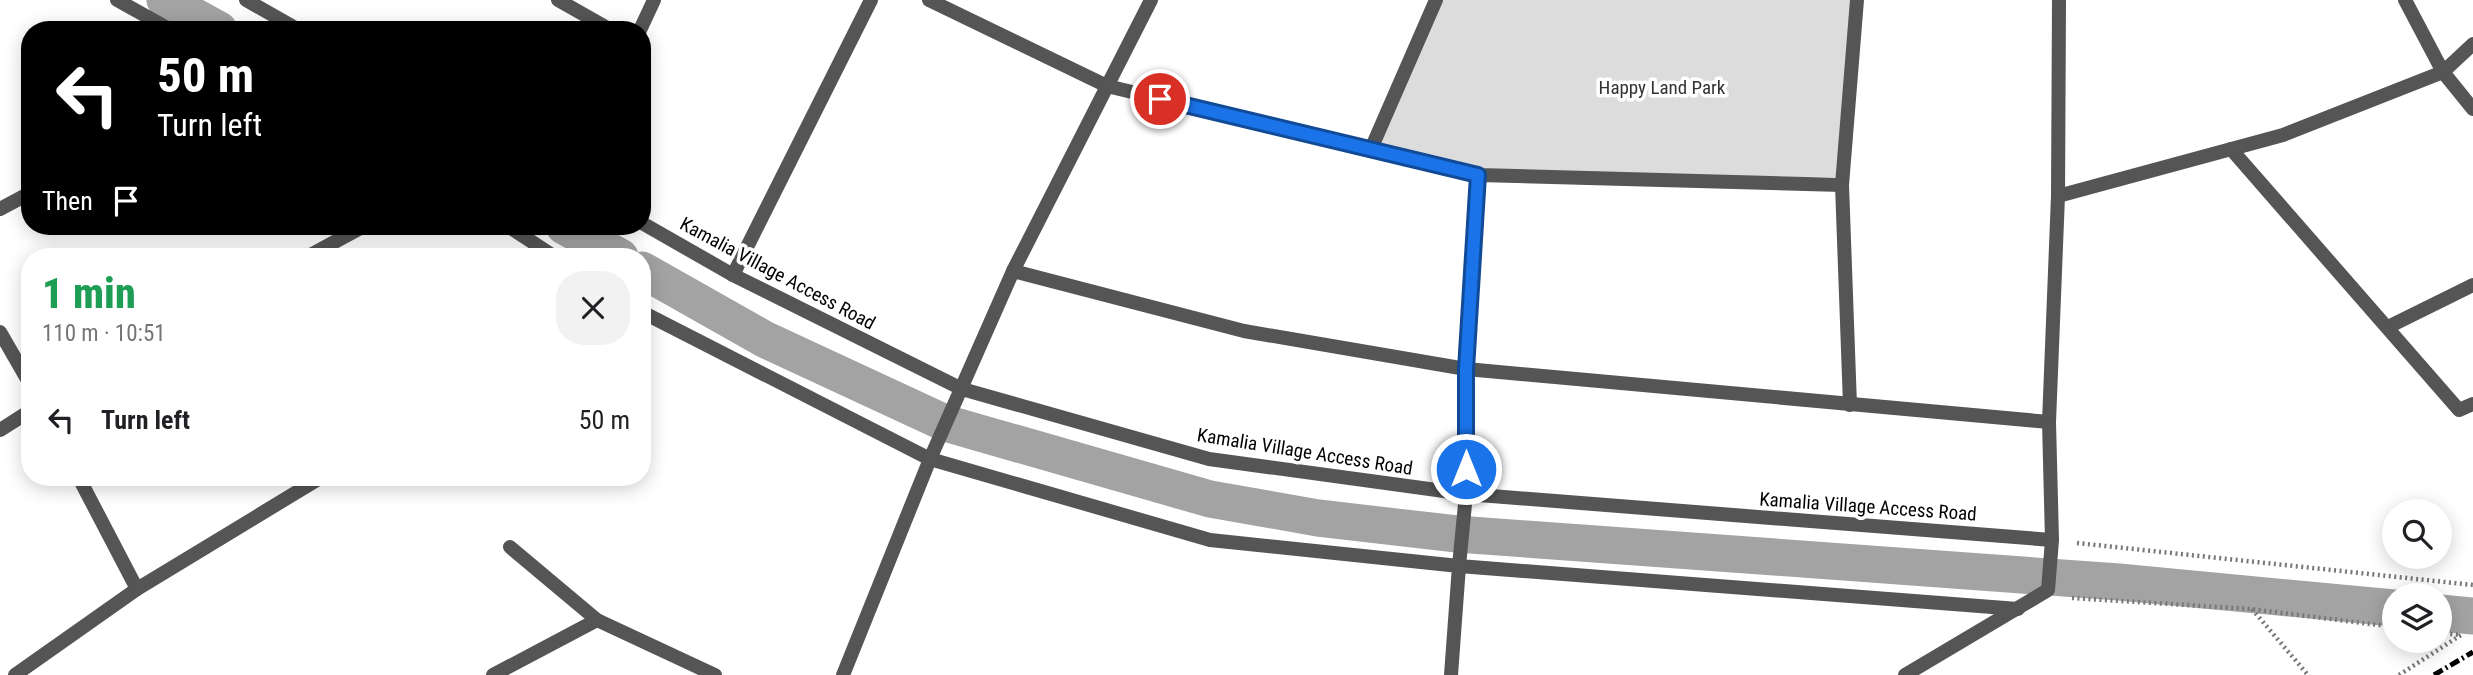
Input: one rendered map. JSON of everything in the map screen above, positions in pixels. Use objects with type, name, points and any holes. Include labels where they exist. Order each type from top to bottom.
[{"type":"street","points":[[117,0],[155,21]]},
{"type":"street","points":[[246,0],[283,21]]},
{"type":"street","points":[[558,0],[595,21]]},
{"type":"street","points":[[644,21],[654,0]]},
{"type":"street","points":[[733,275],[871,0]]},
{"type":"street","points":[[929,0],[1107,86],[1478,175],[1842,185]]},
{"type":"street","points":[[843,675],[930,458],[1013,271],[1151,0]]},
{"type":"street","points":[[1371,149],[1436,0]]},
{"type":"street","points":[[1850,405],[1842,185],[1857,0]]},
{"type":"street","points":[[1906,675],[2044,593],[2052,547],[2049,422],[2059,196],[2059,0]]},
{"type":"street","points":[[2405,0],[2443,72],[2473,108]]},
{"type":"street","points":[[2059,196],[2283,135],[2443,72],[2473,44]]},
{"type":"street","points":[[2231,149],[2459,410],[2473,404]]},
{"type":"street","points":[[1451,675],[1466,494],[1466,369],[1478,175]]},
{"type":"street","points":[[0,209],[21,198]]},
{"type":"street","name":"Kamalia Village Access Road","points":[[651,228],[733,275],[962,388],[1209,459],[1466,494],[2052,547]]},
{"type":"street","points":[[324,248],[347,235]]},
{"type":"street","points":[[522,235],[541,248]]},
{"type":"street","points":[[1013,271],[1244,331],[1466,369],[2049,422]]},
{"type":"street","points":[[2388,327],[2473,285]]},
{"type":"street","points":[[651,317],[930,458],[1210,540],[1459,566],[2018,609]]},
{"type":"street","points":[[0,332],[21,368]]},
{"type":"street","points":[[0,430],[21,417]]},
{"type":"street","points":[[83,486],[137,589]]},
{"type":"street","points":[[15,675],[137,589],[307,486]]},
{"type":"street","points":[[510,547],[597,620],[715,675]]},
{"type":"street","points":[[493,675],[597,620]]},
{"type":"path","points":[[2052,547],[2473,585]]},
{"type":"path","points":[[2044,593],[2251,609],[2382,625]]},
{"type":"path","points":[[2251,609],[2308,675]]},
{"type":"path","points":[[2452,634],[2461,635],[2452,641]]},
{"type":"path","points":[[2399,675],[2433,653]]},
{"type":"green space","name":"Happy Land Park","points":[[1438,0],[1857,0],[1843,177],[1478,175],[1371,149]]},
{"type":"waterway","points":[[165,0],[203,21]]},
{"type":"waterway","points":[[580,235],[604,248]]},
{"type":"waterway","points":[[651,275],[764,339],[945,423],[1210,499],[1318,518],[1457,534],[2119,582],[2382,607]]},
{"type":"waterway","points":[[2452,614],[2473,616]]},
{"type":"railway","points":[[2434,675],[2473,652]]},
{"type":"route","points":[[1160,99],[1478,175],[1466,369],[1466,469]]}]
